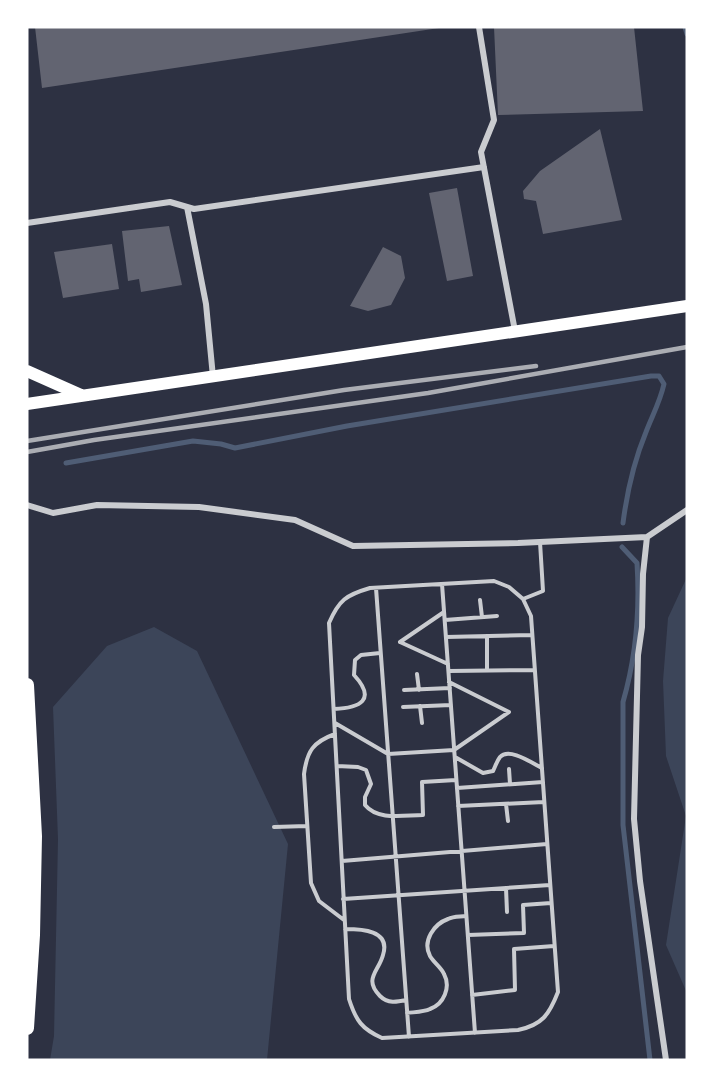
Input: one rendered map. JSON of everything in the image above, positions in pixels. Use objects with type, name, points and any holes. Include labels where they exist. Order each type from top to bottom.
[{"type":"highway","points":[[27,404],[687,306]]},
{"type":"highway","points":[[27,371],[83,396]]},
{"type":"highway","points":[[27,685],[35,836],[33,934],[27,1028]]},
{"type":"street","points":[[479,27],[494,120],[481,152],[515,332]]},
{"type":"street","points":[[27,223],[170,202],[194,209],[484,167]]},
{"type":"street","points":[[187,207],[206,304],[213,376]]},
{"type":"street","points":[[27,505],[53,513],[97,505],[199,507],[231,511],[296,520],[353,546],[647,537],[687,510]]},
{"type":"street","points":[[647,537],[642,627],[638,655],[634,819],[640,881],[666,1060]]},
{"type":"lane","points":[[523,599],[543,591],[540,542]]},
{"type":"lane","points":[[494,581],[509,586],[523,599],[531,616],[558,992],[550,1010],[535,1027],[382,1038],[367,1031],[355,1017],[349,999],[329,623],[336,606],[351,594],[375,588],[442,584],[494,581]]},
{"type":"lane","points":[[442,584],[475,1033]]},
{"type":"lane","points":[[375,588],[409,1037]]},
{"type":"lane","points":[[480,600],[482,617]]},
{"type":"lane","points":[[444,612],[400,642],[448,664]]},
{"type":"lane","points":[[445,620],[497,616]]},
{"type":"lane","points":[[446,637],[532,635]]},
{"type":"lane","points":[[487,636],[487,670]]},
{"type":"lane","points":[[334,709],[353,708],[361,703],[365,694],[364,685],[354,675],[356,660],[361,655],[380,653]]},
{"type":"lane","points":[[448,671],[535,670]]},
{"type":"lane","points":[[417,674],[419,690]]},
{"type":"lane","points":[[334,723],[388,754],[454,750],[509,712],[449,682]]},
{"type":"lane","points":[[404,690],[450,688]]},
{"type":"lane","points":[[403,706],[451,705]]},
{"type":"lane","points":[[420,706],[422,723]]},
{"type":"lane","points":[[335,734],[323,739],[312,748],[306,759],[304,774],[311,883],[319,901],[344,920]]},
{"type":"lane","points":[[455,756],[483,773],[493,771],[501,756],[506,753],[542,768]]},
{"type":"lane","points":[[336,766],[358,767],[366,770],[371,784],[365,797],[365,805],[370,812],[378,815],[423,815],[422,782],[456,780]]},
{"type":"lane","points":[[509,769],[510,784]]},
{"type":"lane","points":[[457,788],[543,782]]},
{"type":"lane","points":[[458,806],[544,802]]},
{"type":"lane","points":[[507,804],[508,820]]},
{"type":"lane","points":[[274,827],[307,826]]},
{"type":"lane","points":[[341,861],[547,844]]},
{"type":"lane","points":[[343,899],[550,885]]},
{"type":"lane","points":[[506,888],[507,912]]},
{"type":"lane","points":[[468,935],[524,933],[523,906],[551,903]]},
{"type":"lane","points":[[407,1013],[432,1009],[444,996],[447,986],[446,978],[427,949],[428,940],[440,922],[466,916]]},
{"type":"lane","points":[[345,929],[367,929],[375,933],[385,946],[383,956],[373,973],[373,987],[384,1000],[394,1003],[406,1000]]},
{"type":"lane","points":[[472,995],[515,990],[514,949],[554,946]]},
{"type":"shaded area","points":[[687,577],[687,993],[666,945],[686,816],[666,756],[663,681],[668,618]]},
{"type":"shaded area","points":[[154,627],[197,651],[288,844],[267,1060],[50,1060],[54,1036],[58,839],[53,707],[107,646]]},
{"type":"building","points":[[35,27],[439,27],[439,28],[42,88]]},
{"type":"building","points":[[494,27],[634,27],[643,111],[498,115]]},
{"type":"building","points":[[600,129],[622,220],[543,234],[536,201],[524,199],[523,191],[540,171]]},
{"type":"building","points":[[457,188],[473,276],[447,281],[429,193]]},
{"type":"building","points":[[169,226],[182,285],[141,292],[139,279],[128,281],[122,231]]},
{"type":"building","points":[[112,244],[119,289],[63,298],[54,252]]},
{"type":"building","points":[[383,247],[401,256],[405,278],[391,305],[368,311],[350,306]]},
{"type":"waterway","points":[[685,27],[687,34]]},
{"type":"waterway","points":[[66,463],[193,441],[235,448],[347,426],[659,376],[664,384],[635,465],[623,523]]},
{"type":"waterway","points":[[622,547],[637,563],[638,598],[634,651],[623,702],[623,825],[650,1060]]},
{"type":"railway","points":[[27,452],[94,440],[428,393],[687,347]]},
{"type":"railway","points":[[27,441],[344,390],[536,366]]}]
